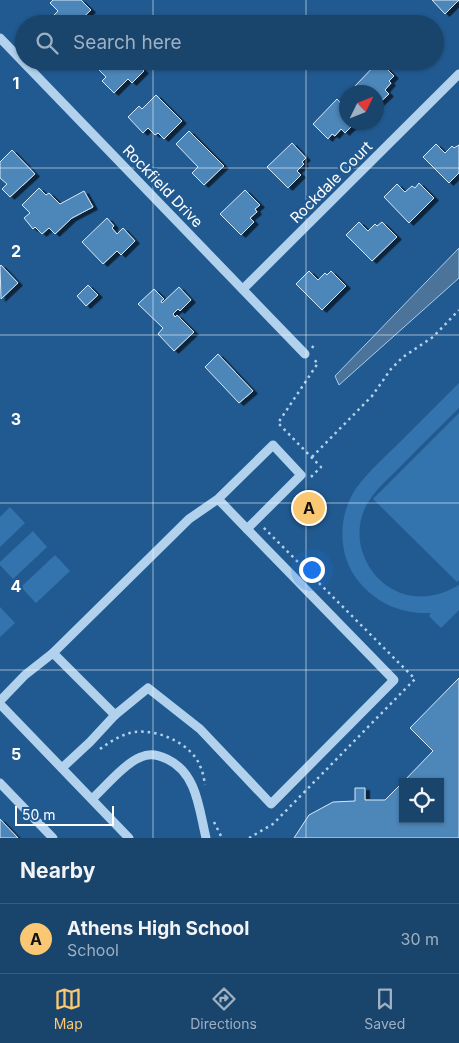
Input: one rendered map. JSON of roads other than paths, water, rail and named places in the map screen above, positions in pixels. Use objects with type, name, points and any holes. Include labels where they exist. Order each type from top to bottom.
[{"type":"street","name":"Rockfield Drive","points":[[0,38],[15,54]]},
{"type":"street","name":"Rockfield Drive","points":[[31,70],[305,354]]},
{"type":"street","name":"Rockdale Court","points":[[242,289],[459,74]]},
{"type":"street","points":[[129,838],[0,703],[24,675],[53,652],[189,519],[218,499],[273,445],[301,475],[247,529]]},
{"type":"street","points":[[62,768],[115,716],[148,688],[200,730],[271,804],[394,680],[218,499]]},
{"type":"street","points":[[53,652],[115,716]]},
{"type":"street","points":[[92,800],[136,759],[150,755],[164,757],[182,768],[190,779],[206,838]]},
{"type":"street","points":[[0,783],[53,838]]},
{"type":"place","name":"Athens High School","points":[[309,508]]}]
